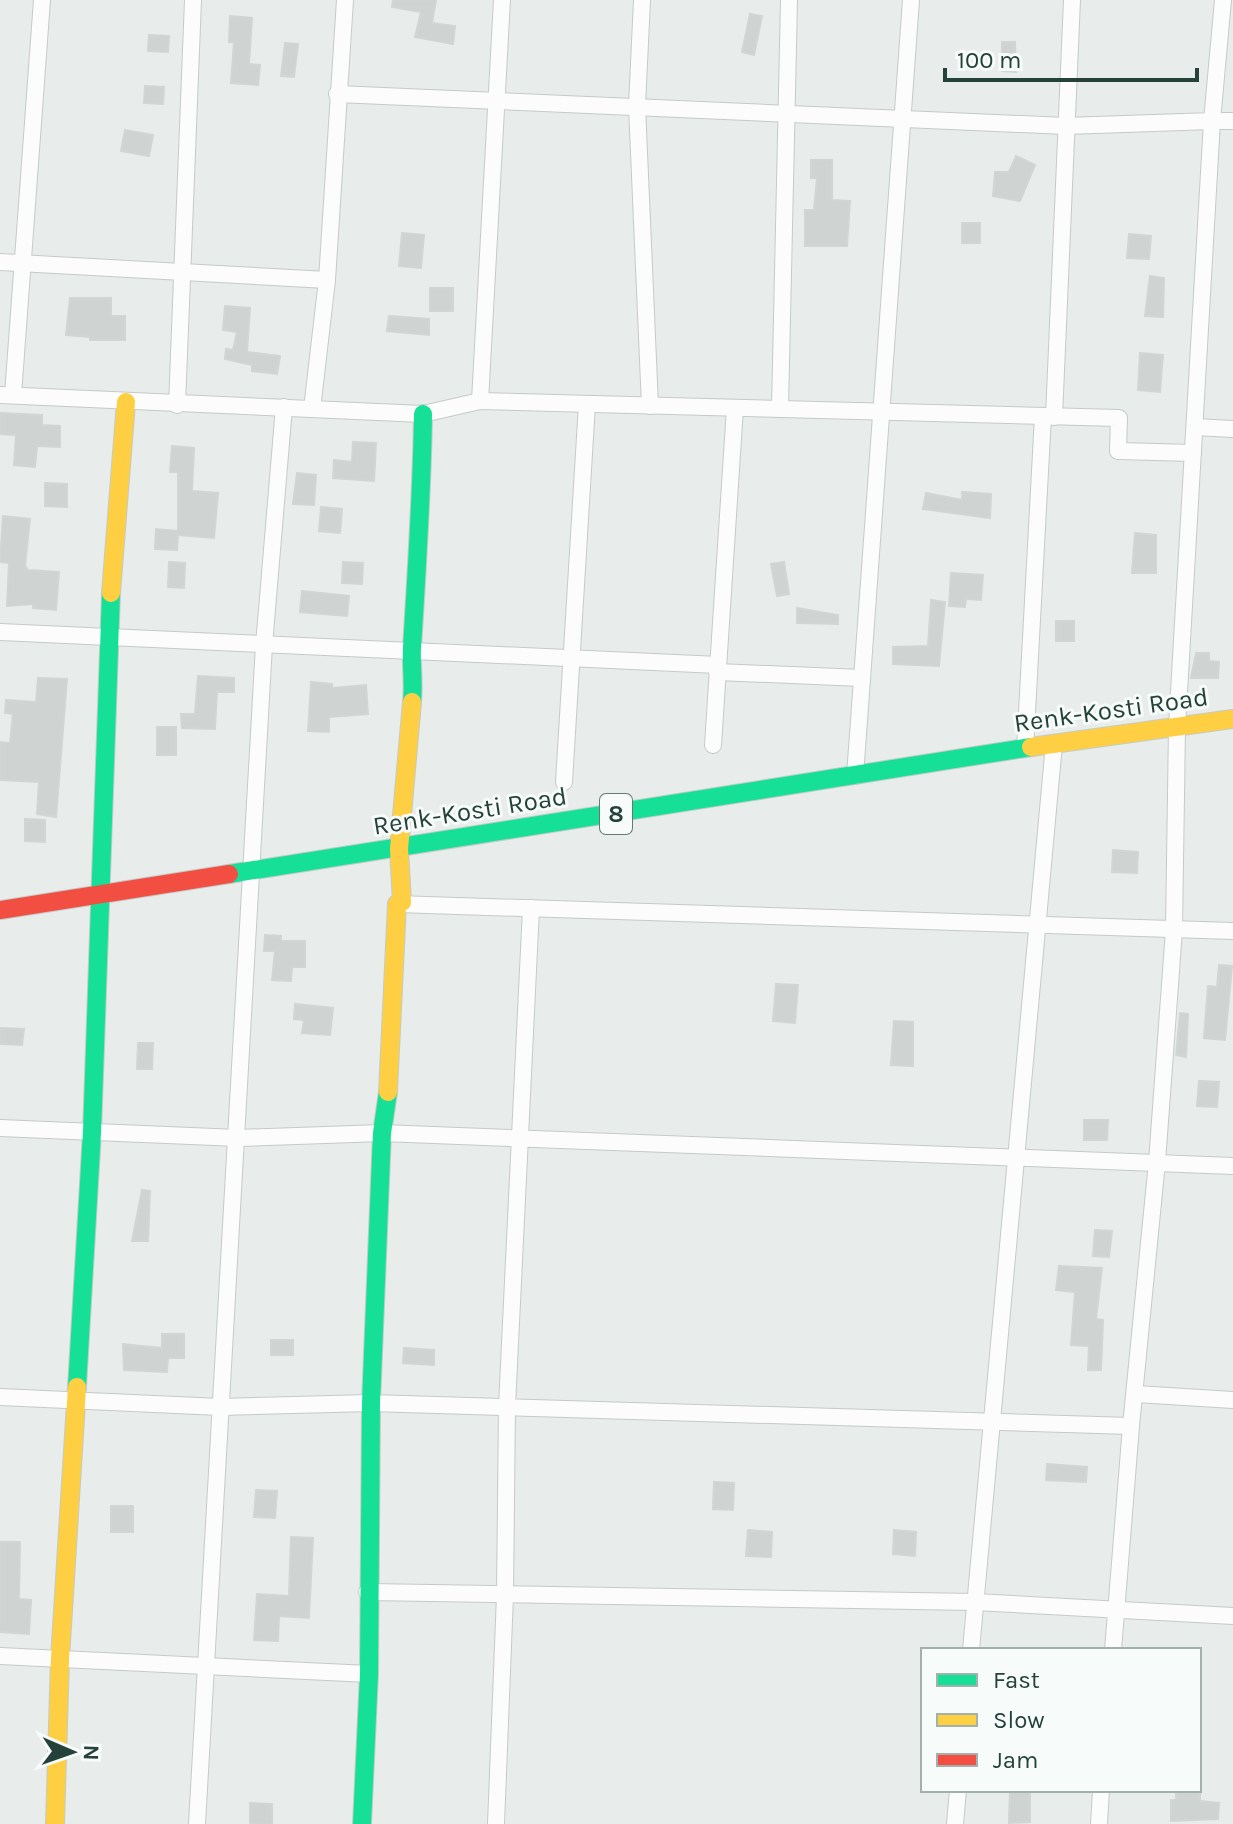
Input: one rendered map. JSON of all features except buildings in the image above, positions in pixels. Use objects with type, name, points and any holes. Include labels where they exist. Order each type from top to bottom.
[{"type":"street","points":[[42,0],[23,264],[7,395],[423,414],[480,401],[1119,418],[1118,451],[1193,453]]},
{"type":"street","points":[[177,405],[193,0]]},
{"type":"street","points":[[312,409],[327,280],[345,0]]},
{"type":"street","points":[[480,401],[502,0]]},
{"type":"street","points":[[642,0],[637,106],[650,406]]},
{"type":"street","points":[[780,409],[789,0]]},
{"type":"street","points":[[855,776],[911,0]]},
{"type":"street","points":[[1025,749],[1049,416],[1072,0]]},
{"type":"street","points":[[1113,1648],[1157,1162],[1174,930],[1177,727],[1212,121],[1223,0]]},
{"type":"street","points":[[337,94],[1066,126],[1233,121]]},
{"type":"street","points":[[0,262],[327,280]]},
{"type":"street","points":[[55,1824],[60,1659],[92,1132],[107,637],[126,402]]},
{"type":"street","points":[[564,782],[569,658],[587,404]]},
{"type":"street","points":[[197,1824],[264,645],[284,407]]},
{"type":"street","points":[[713,745],[735,408]]},
{"type":"street","points":[[397,904],[402,902],[399,849],[415,674],[412,652],[421,546],[423,414]]},
{"type":"street","points":[[1195,427],[1233,429]]},
{"type":"street","points":[[0,632],[569,658],[862,678]]},
{"type":"street","name":"Renk-Kosti Road","points":[[0,910],[1054,744],[1233,719]]},
{"type":"street","points":[[971,1648],[1019,1157],[1054,744]]},
{"type":"street","points":[[397,904],[1233,931]]},
{"type":"street","points":[[362,1824],[369,1674],[367,1592],[371,1403],[382,1133],[391,1071],[397,904]]},
{"type":"street","points":[[496,1824],[505,1595],[507,1406],[531,908]]},
{"type":"street","points":[[0,1128],[238,1138],[382,1133],[1233,1166]]},
{"type":"street","points":[[1136,1394],[1233,1400]]},
{"type":"street","points":[[0,1397],[220,1407],[371,1403],[992,1419],[1131,1426]]},
{"type":"street","points":[[367,1592],[975,1602],[1233,1616]]},
{"type":"street","points":[[0,1656],[369,1674]]},
{"type":"street","points":[[955,1824],[958,1792]]},
{"type":"street","points":[[1099,1824],[1101,1792]]},
{"type":"traffic: fast","points":[[412,702],[423,414]]},
{"type":"traffic: fast","points":[[77,1387],[92,1132],[111,593]]},
{"type":"traffic: fast","points":[[229,874],[1031,747]]},
{"type":"traffic: fast","points":[[362,1824],[369,1674],[371,1403],[382,1133],[388,1092]]},
{"type":"traffic: slow","points":[[111,593],[126,402]]},
{"type":"traffic: slow","points":[[388,1092],[397,904],[402,902],[399,849],[412,702]]},
{"type":"traffic: slow","points":[[1031,747],[1233,719]]},
{"type":"traffic: slow","points":[[55,1824],[60,1659],[77,1387]]},
{"type":"traffic: jam","points":[[0,910],[229,874]]}]
